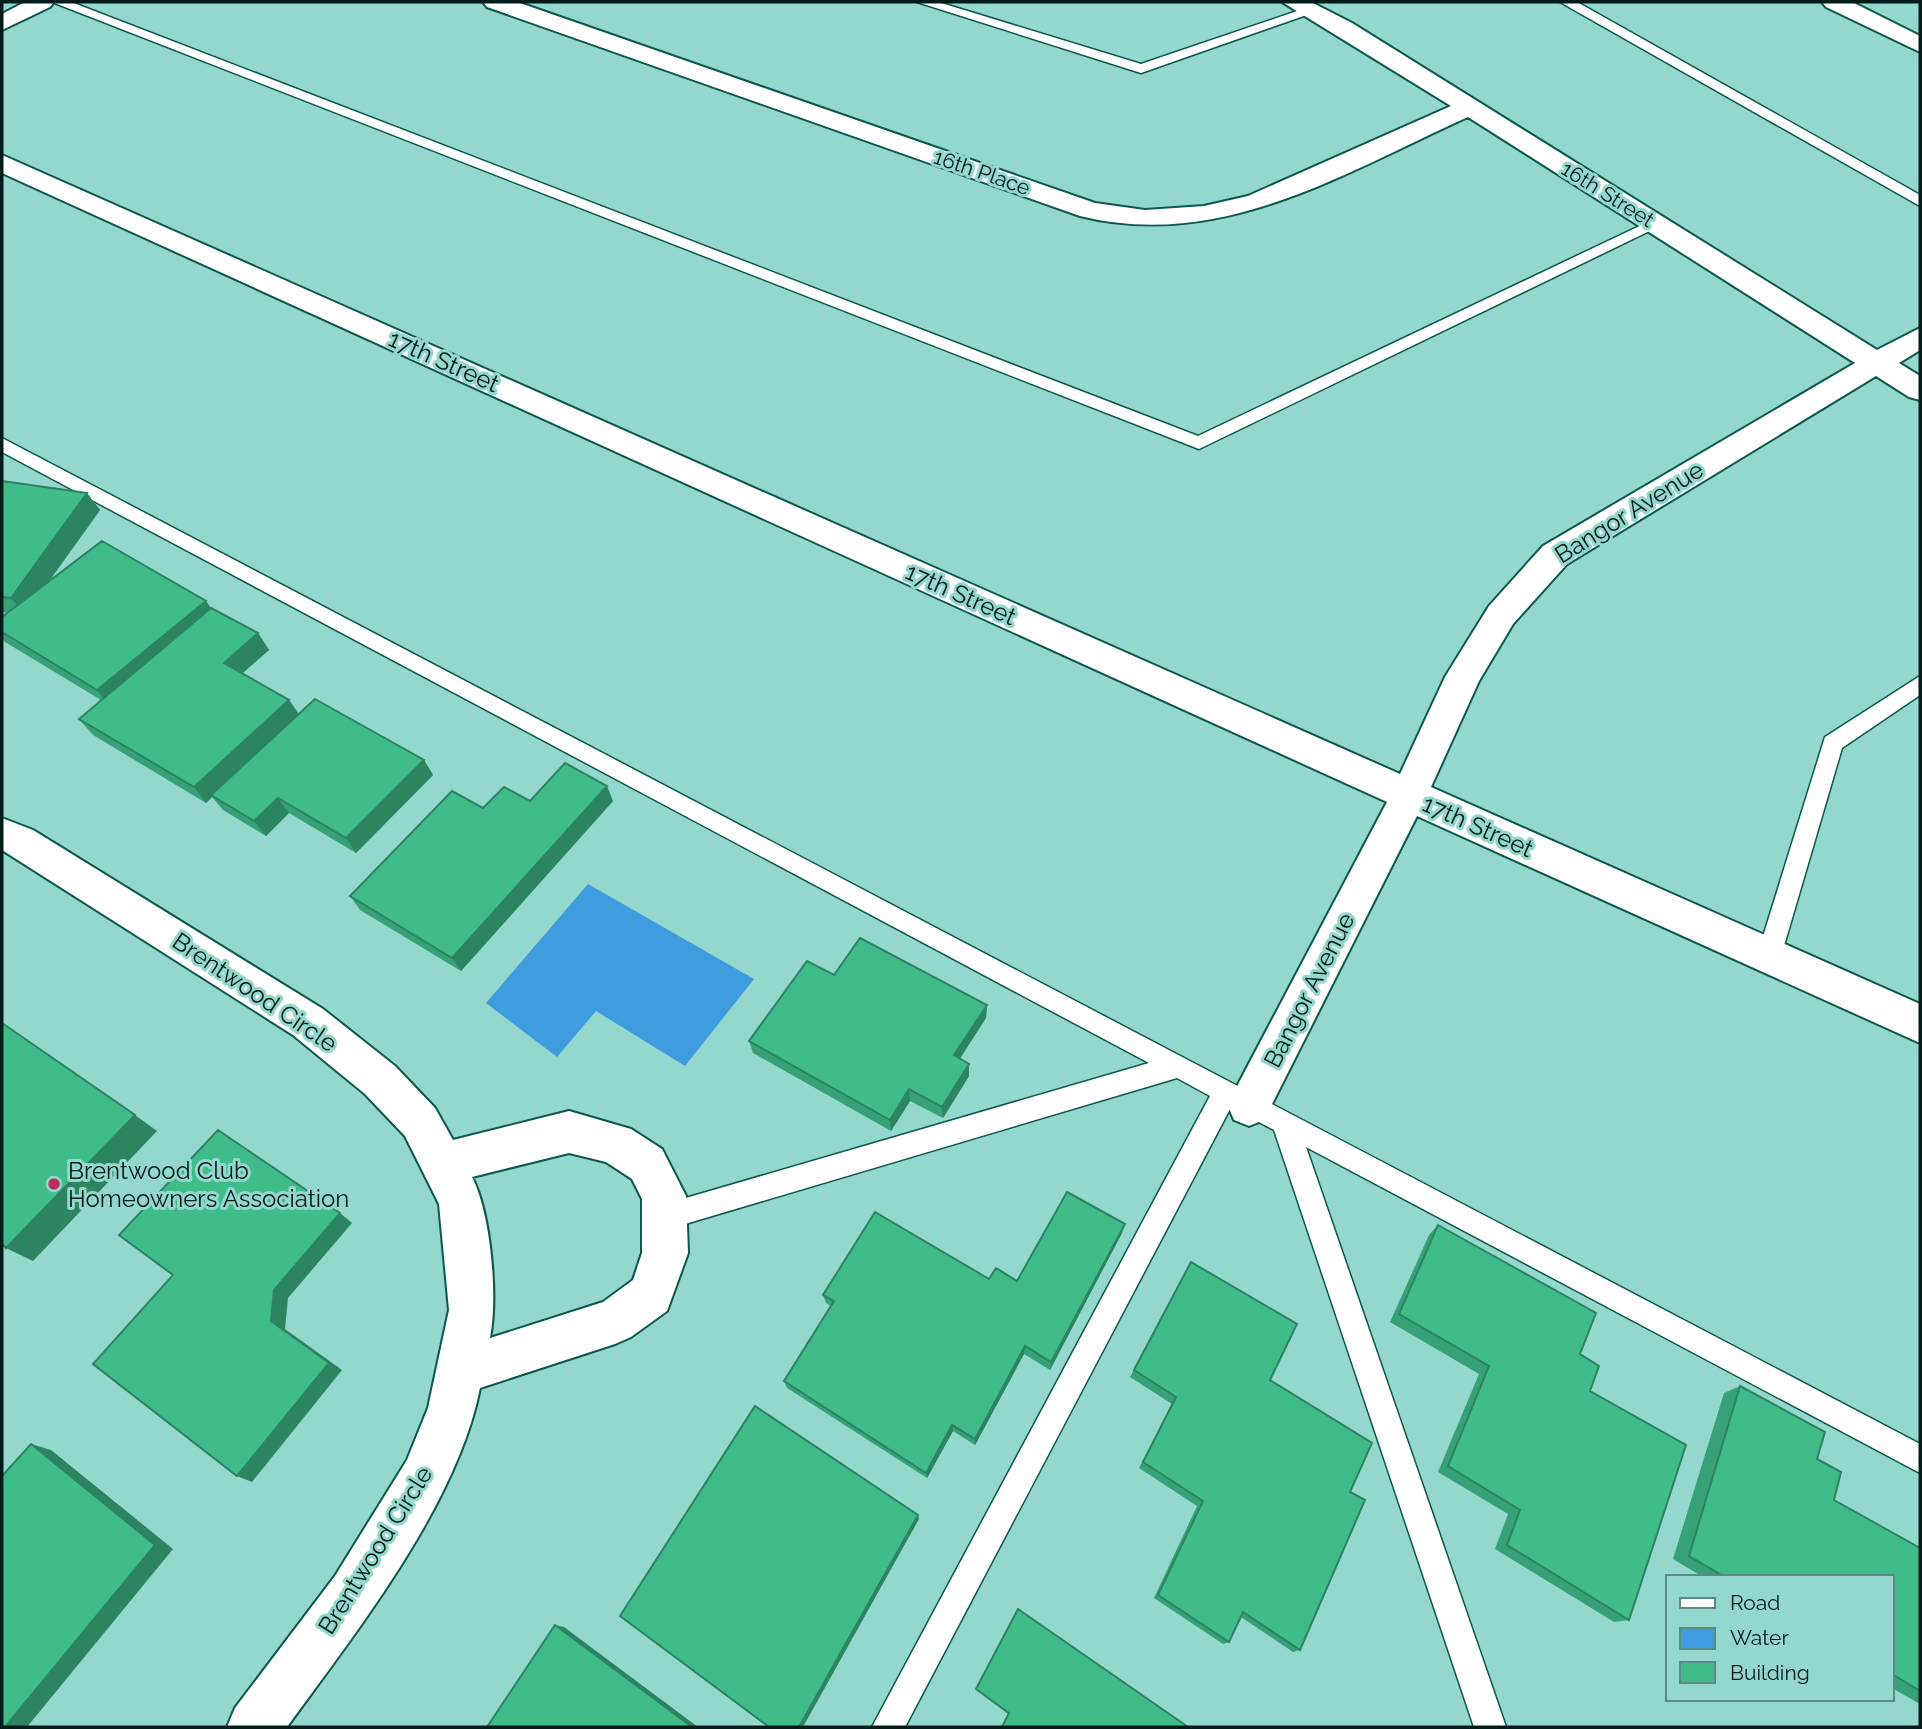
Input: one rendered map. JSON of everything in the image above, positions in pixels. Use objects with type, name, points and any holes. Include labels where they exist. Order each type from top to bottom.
[{"type":"street","points":[[2,23],[42,2]]},
{"type":"street","name":"16th Place","points":[[495,2],[1090,210],[1144,218],[1205,214],[1257,202],[1470,107]]},
{"type":"street","points":[[1834,2],[1920,45]]},
{"type":"street","name":"16th Street","points":[[1303,6],[1470,107],[1920,390]]},
{"type":"street","name":"17th Street","points":[[2,163],[1920,1024]]},
{"type":"street","name":"Bangor Avenue","points":[[1237,1099],[1409,795],[1469,667],[1501,615],[1555,555],[1920,337]]},
{"type":"street","name":"Brentwood Circle","points":[[2,834],[20,841],[308,1022],[380,1080],[420,1122],[461,1201],[472,1310],[452,1408],[424,1478],[353,1594],[254,1727]]},
{"type":"street","points":[[442,1164],[569,1132],[616,1144],[647,1164],[664,1196],[666,1253],[651,1295],[615,1321],[459,1371]]},
{"type":"lane","points":[[59,2],[1199,443],[1656,224]]},
{"type":"lane","points":[[924,2],[1141,69],[1303,6]]},
{"type":"lane","points":[[1567,2],[1920,201]]},
{"type":"lane","points":[[2,444],[1920,1460]]},
{"type":"lane","points":[[1769,956],[1833,743],[1920,684]]},
{"type":"lane","points":[[664,1217],[1176,1067]]},
{"type":"lane","points":[[888,1727],[1237,1099]]},
{"type":"lane","points":[[1284,1124],[1490,1727]]},
{"type":"water","points":[[588,884],[754,979],[685,1066],[596,1011],[557,1057],[486,1003]]},
{"type":"building","points":[[2,481],[87,493],[11,598],[2,597]]},
{"type":"building","points":[[102,541],[206,601],[97,690],[2,632],[2,617]]},
{"type":"building","points":[[211,608],[258,633],[224,663],[289,700],[194,787],[79,719]]},
{"type":"building","points":[[315,699],[424,760],[346,838],[278,798],[254,821],[211,795]]},
{"type":"building","points":[[565,763],[607,786],[452,958],[350,896],[452,791],[483,808],[504,787],[530,801]]},
{"type":"building","points":[[860,938],[987,1005],[954,1055],[969,1064],[942,1107],[909,1089],[890,1120],[749,1041],[807,961],[834,975]]},
{"type":"building","name":"Brentwood Club Homeowners Association","points":[[2,1023],[135,1115],[6,1248],[2,1244]]},
{"type":"building","points":[[218,1130],[340,1213],[274,1290],[271,1321],[329,1363],[237,1476],[93,1364],[173,1275],[119,1235]]},
{"type":"building","points":[[1067,1192],[1125,1224],[1051,1362],[1025,1346],[975,1439],[952,1425],[926,1473],[784,1381],[834,1301],[823,1295],[875,1212],[989,1279],[996,1268],[1017,1281]]},
{"type":"building","points":[[1438,1225],[1596,1313],[1580,1354],[1599,1366],[1590,1391],[1686,1445],[1629,1620],[1507,1545],[1520,1510],[1448,1466],[1489,1366],[1399,1314]]},
{"type":"building","points":[[1191,1262],[1297,1324],[1270,1380],[1372,1443],[1350,1492],[1365,1500],[1300,1650],[1243,1612],[1229,1642],[1158,1595],[1203,1501],[1143,1462],[1176,1397],[1134,1370]]},
{"type":"building","points":[[1740,1386],[1825,1432],[1817,1459],[1841,1472],[1834,1500],[1920,1548],[1920,1691],[1894,1675],[1894,1575],[1722,1575],[1689,1556]]},
{"type":"building","points":[[755,1406],[918,1515],[799,1727],[769,1727],[620,1616]]},
{"type":"building","points":[[31,1444],[155,1545],[5,1727],[2,1727],[2,1476]]},
{"type":"building","points":[[1018,1609],[1188,1727],[1002,1727],[1009,1713],[976,1689]]},
{"type":"building","points":[[555,1625],[692,1727],[487,1727]]},
{"type":"place","name":"Brentwood Club Homeowners Association","points":[[54,1184]]}]
